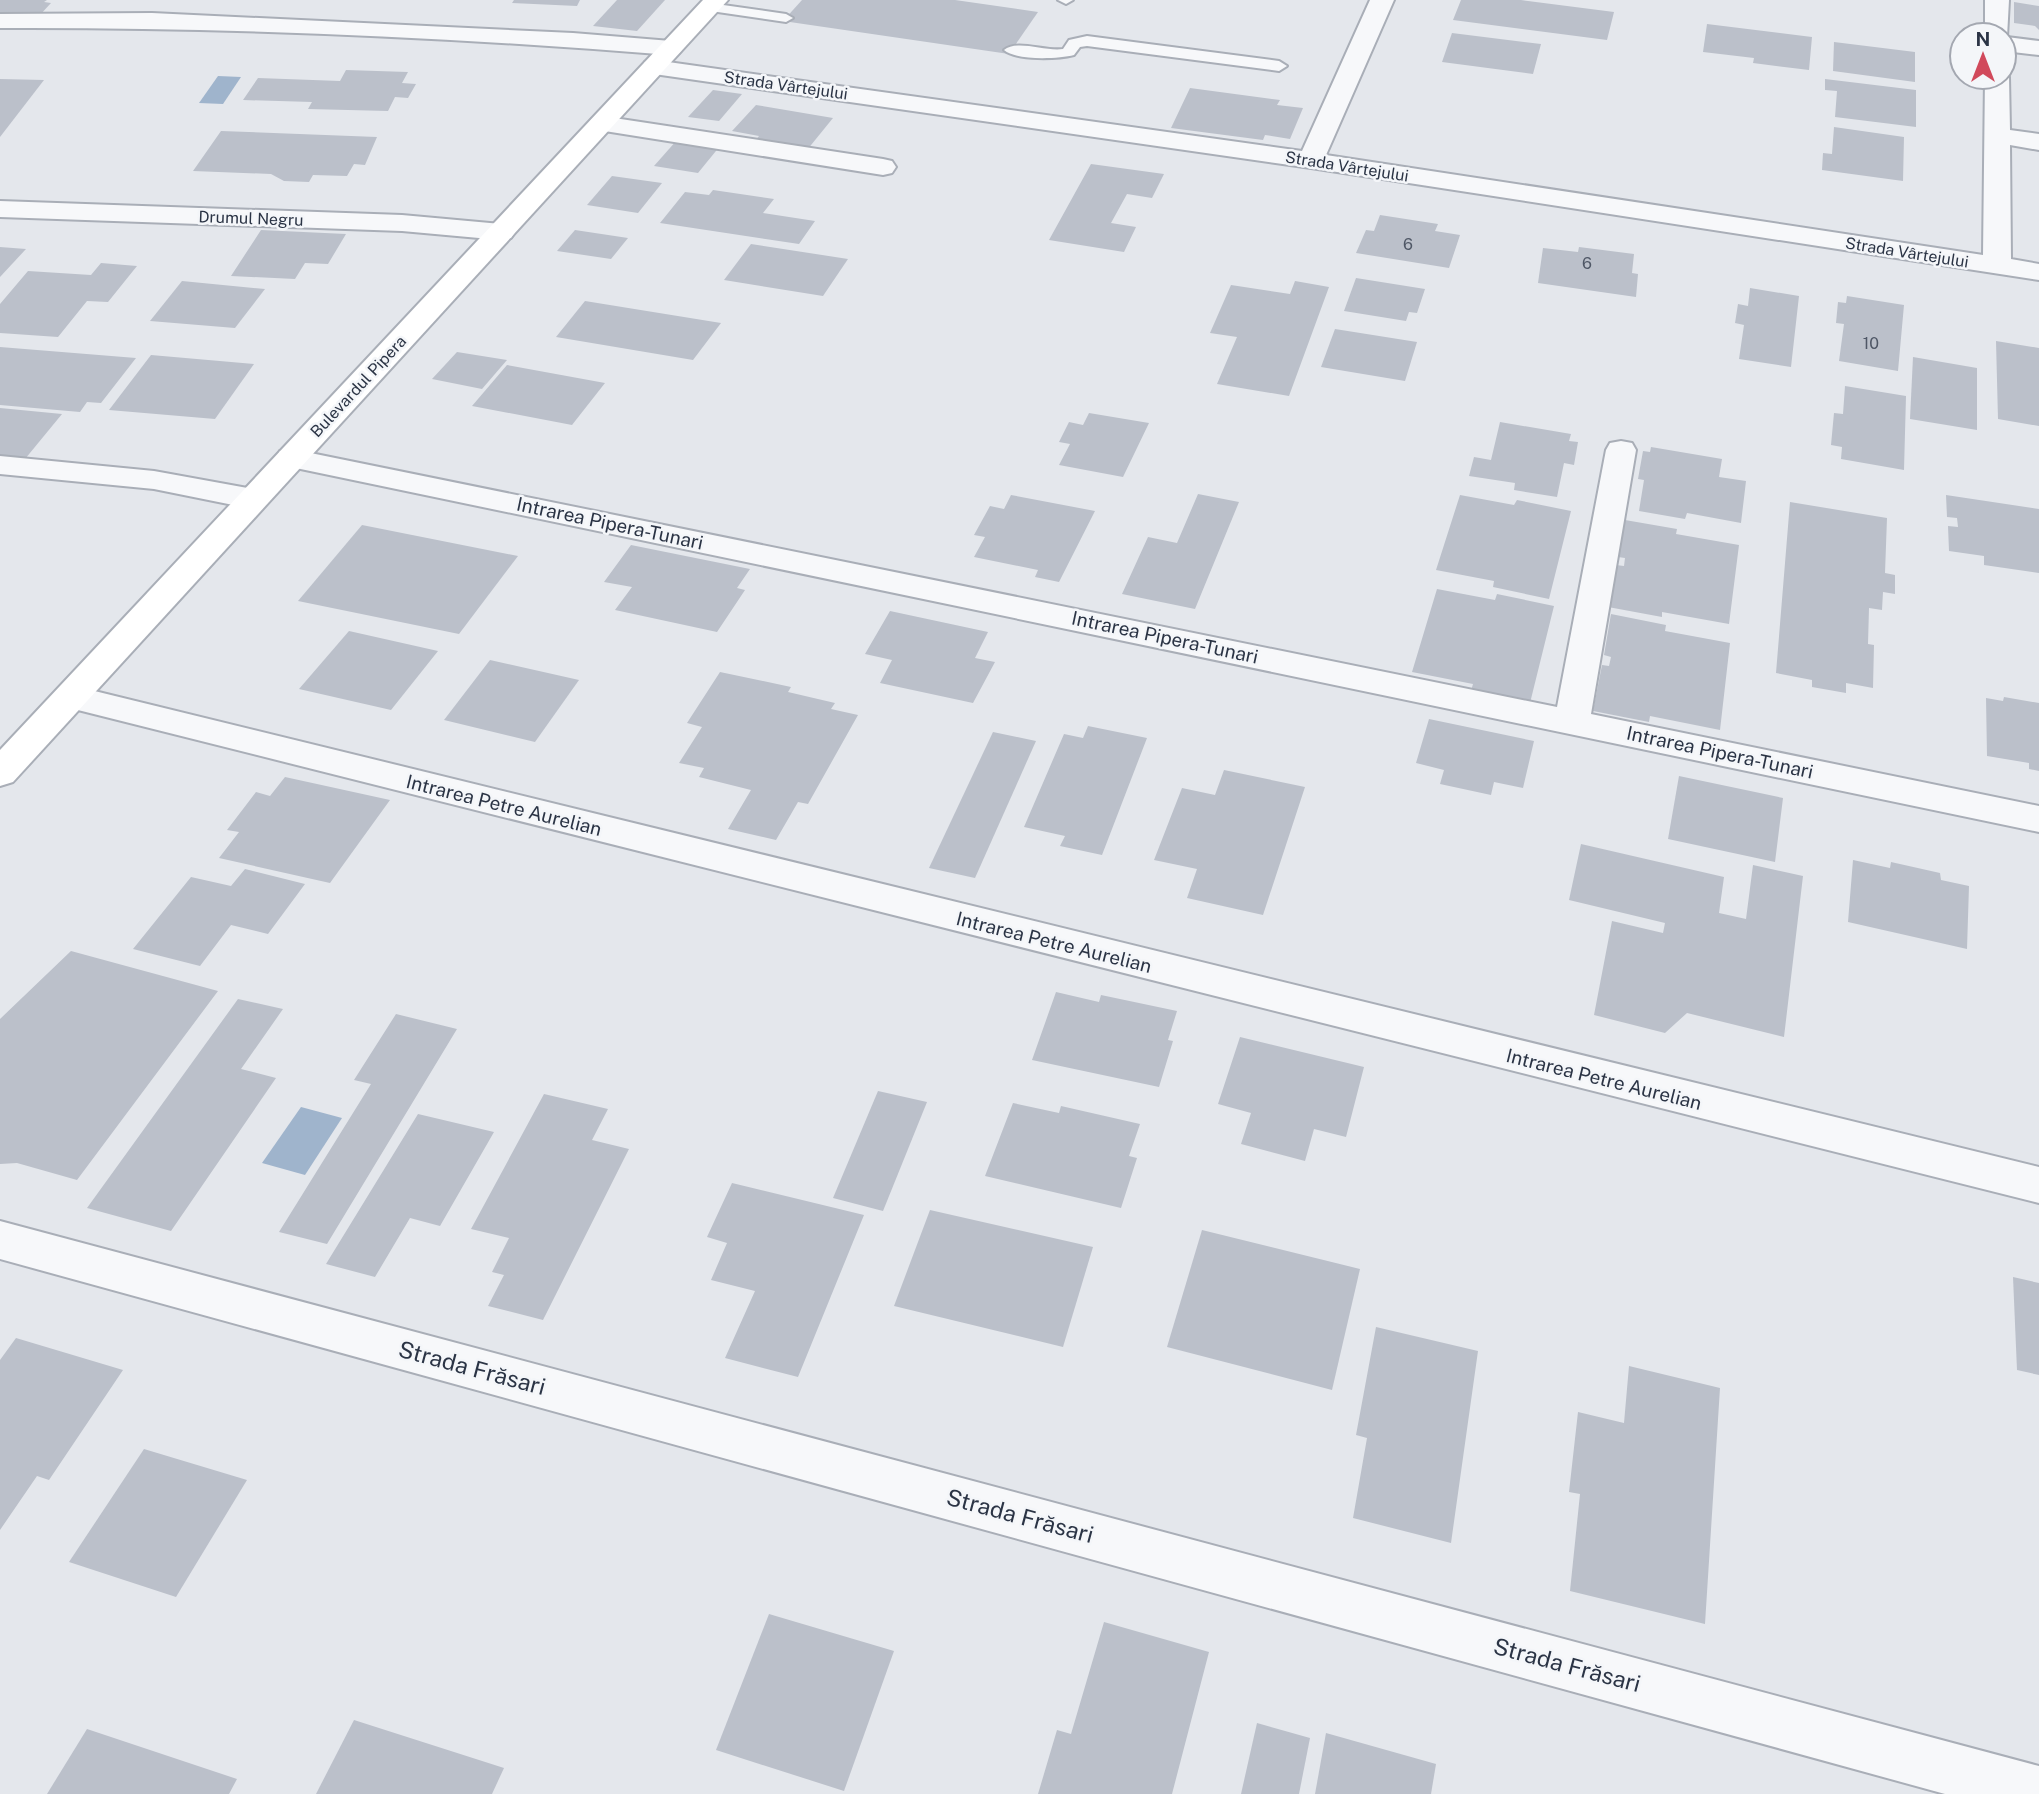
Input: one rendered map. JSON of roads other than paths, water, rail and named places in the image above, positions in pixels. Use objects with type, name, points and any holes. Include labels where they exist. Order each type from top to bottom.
[{"type":"main road","name":"Bulevardul Pipera","points":[[0,773],[712,4]]},
{"type":"street","points":[[1311,160],[1382,0]]},
{"type":"street","points":[[1997,0],[1997,21]]},
{"type":"street","name":"Strada Vârtejului","points":[[0,21],[152,20],[573,40],[662,58],[2039,272]]},
{"type":"street","points":[[2018,46],[2039,48]]},
{"type":"street","points":[[1997,91],[1997,266]]},
{"type":"street","points":[[601,124],[883,167]]},
{"type":"street","points":[[1997,136],[2039,142]]},
{"type":"street","name":"Drumul Negru","points":[[0,209],[402,223],[501,232]]},
{"type":"street","points":[[1572,722],[1621,450]]},
{"type":"street","name":"Intrarea Pipera-Tunari","points":[[291,458],[2039,818]]},
{"type":"street","points":[[0,465],[154,480],[253,499]]},
{"type":"street","name":"Intrarea Petre Aurelian","points":[[70,697],[2039,1185]]},
{"type":"street","name":"Strada Frăsari","points":[[0,1240],[2039,1793]]},
{"type":"lane","points":[[712,4],[786,18]]},
{"type":"lane","points":[[1012,50],[1055,55],[1069,52],[1074,43],[1087,41],[1279,66]]},
{"type":"water","points":[[218,76],[241,77],[223,104],[199,103]]},
{"type":"water","points":[[301,1107],[342,1118],[305,1175],[262,1163]]}]
